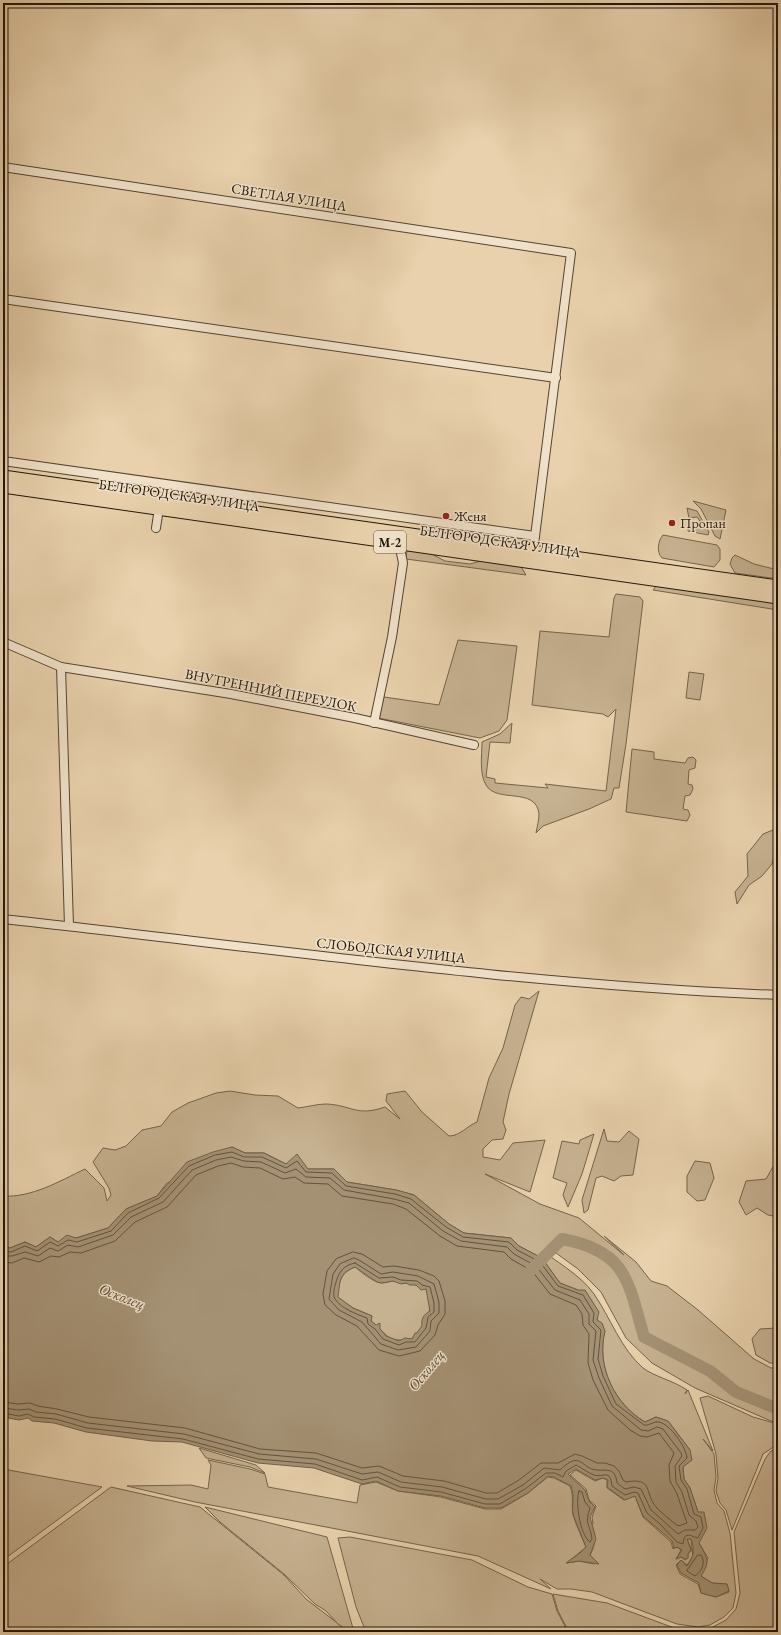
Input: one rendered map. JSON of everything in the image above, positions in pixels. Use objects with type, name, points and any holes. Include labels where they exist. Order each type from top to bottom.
[{"type":"main road","name":"БЕЛГОРОДСКАЯ УЛИЦА","points":[[3,477],[399,543],[778,597]]},
{"type":"main road","name":"БЕЛГОРОДСКАЯ УЛИЦА","points":[[3,486],[159,503],[533,552],[778,587]]},
{"type":"street","name":"СВЕТЛАЯ УЛИЦА","points":[[3,167],[571,253],[556,378]]},
{"type":"street","points":[[3,299],[556,378],[533,552]]},
{"type":"street","points":[[3,461],[535,536]]},
{"type":"street","points":[[156,528],[162,484]]},
{"type":"street","points":[[374,723],[392,636],[401,578],[403,563],[399,543]]},
{"type":"street","name":"ВНУТРЕННИЙ ПЕРЕУЛОК","points":[[3,642],[61,667],[231,694],[474,745]]},
{"type":"street","points":[[61,667],[69,926]]},
{"type":"street","name":"СЛОБОДСКАЯ УЛИЦА","points":[[3,919],[525,977],[686,992],[778,995]]},
{"type":"shaded area","points":[[693,501],[726,510],[720,539],[715,536],[701,509]]},
{"type":"shaded area","points":[[687,508],[697,511],[709,532],[708,535],[688,531],[688,524],[694,528],[697,527],[700,521],[697,517],[689,518]]},
{"type":"shaded area","points":[[663,535],[717,545],[720,549],[720,560],[714,567],[662,558],[659,553],[658,546]]},
{"type":"shaded area","points":[[407,550],[428,552],[445,561],[470,564],[487,559],[520,565],[526,575],[406,559]]},
{"type":"shaded area","points":[[735,555],[754,564],[778,570],[778,579],[735,573],[730,564]]},
{"type":"shaded area","points":[[657,585],[778,601],[778,610],[653,590]]},
{"type":"shaded area","points":[[616,594],[640,597],[643,601],[626,744],[619,788],[614,788],[611,799],[543,826],[536,833],[539,814],[536,805],[531,800],[498,794],[491,791],[486,785],[482,775],[482,742],[500,734],[512,723],[510,743],[490,742],[486,777],[495,779],[495,783],[548,788],[545,784],[606,791],[616,709],[608,717],[603,714],[532,705],[540,631],[609,637],[614,598]]},
{"type":"shaded area","points":[[458,640],[517,646],[507,720],[499,731],[480,738],[378,718],[384,697],[439,705]]},
{"type":"shaded area","points":[[689,672],[704,674],[700,700],[686,698]]},
{"type":"shaded area","points":[[632,749],[654,752],[654,759],[685,763],[688,758],[693,757],[696,760],[695,768],[689,770],[688,784],[692,785],[693,789],[690,795],[685,796],[683,809],[688,810],[690,815],[687,821],[626,812]]},
{"type":"shaded area","points":[[778,828],[778,849],[776,849],[772,864],[762,876],[749,885],[737,904],[735,892],[748,876],[747,854],[763,834]]},
{"type":"shaded area","points":[[539,991],[509,1094],[503,1122],[506,1130],[503,1139],[492,1140],[483,1149],[483,1157],[500,1160],[513,1143],[545,1140],[530,1192],[485,1174],[540,1204],[579,1218],[624,1255],[604,1236],[636,1262],[651,1281],[667,1286],[698,1310],[754,1359],[771,1368],[778,1368],[778,1406],[738,1391],[711,1369],[645,1336],[634,1299],[621,1270],[600,1250],[583,1243],[561,1238],[552,1244],[554,1246],[541,1258],[519,1246],[511,1238],[464,1233],[449,1224],[414,1195],[396,1190],[347,1182],[334,1169],[308,1169],[286,1164],[264,1153],[245,1153],[232,1147],[166,1184],[157,1196],[126,1209],[108,1228],[58,1242],[50,1237],[36,1247],[25,1242],[10,1248],[3,1247],[3,1196],[14,1196],[35,1192],[85,1169],[104,1188],[107,1201],[111,1195],[109,1188],[93,1162],[103,1148],[115,1150],[126,1146],[142,1130],[161,1126],[172,1112],[188,1103],[216,1093],[230,1091],[255,1095],[278,1096],[298,1108],[326,1104],[342,1106],[354,1110],[367,1111],[385,1107],[400,1119],[386,1101],[387,1094],[405,1091],[422,1112],[449,1136],[460,1133],[477,1122],[489,1078],[503,1048],[515,1005],[521,997],[529,999]]},
{"type":"shaded area","points":[[604,1129],[607,1141],[619,1142],[629,1131],[639,1139],[633,1175],[621,1176],[614,1181],[602,1176],[596,1178],[588,1210],[584,1213],[582,1200]]},
{"type":"shaded area","points":[[594,1134],[582,1174],[568,1207],[563,1195],[567,1183],[553,1178],[562,1141],[579,1144],[580,1140]]},
{"type":"shaded area","points":[[778,1158],[778,1217],[768,1215],[757,1208],[746,1215],[739,1202],[746,1181],[766,1179]]},
{"type":"shaded area","points":[[695,1161],[710,1163],[714,1178],[705,1200],[697,1201],[687,1192],[687,1176]]},
{"type":"shaded area","points":[[562,1240],[580,1244],[597,1252],[609,1260],[624,1283],[630,1296],[642,1339],[708,1373],[736,1395],[778,1412],[778,1424],[695,1388],[652,1363],[626,1338],[601,1292],[578,1269],[552,1250]]},
{"type":"shaded area","points":[[547,1254],[584,1282],[600,1303],[628,1352],[643,1368],[652,1374],[687,1390],[685,1394],[688,1390],[713,1451],[703,1439],[714,1454],[716,1477],[714,1490],[717,1503],[724,1511],[730,1533],[736,1593],[733,1608],[724,1617],[710,1625],[698,1627],[677,1624],[592,1592],[557,1589],[540,1579],[551,1589],[478,1556],[195,1502],[127,1486],[191,1485],[208,1489],[211,1465],[208,1460],[250,1469],[265,1474],[268,1487],[357,1503],[360,1485],[376,1482],[398,1491],[441,1497],[485,1509],[501,1509],[528,1493],[548,1477],[554,1478],[570,1486],[573,1514],[586,1547],[567,1563],[579,1561],[594,1564],[590,1555],[595,1540],[591,1524],[593,1524],[592,1517],[596,1506],[589,1500],[586,1489],[570,1475],[576,1470],[595,1481],[603,1478],[607,1480],[607,1488],[624,1500],[635,1496],[643,1517],[671,1542],[673,1549],[677,1547],[681,1550],[676,1559],[681,1557],[685,1560],[688,1558],[688,1554],[692,1550],[687,1539],[691,1539],[693,1556],[687,1565],[681,1560],[676,1565],[680,1574],[698,1584],[701,1593],[716,1597],[729,1592],[727,1584],[712,1583],[701,1576],[708,1558],[699,1543],[698,1512],[690,1488],[684,1479],[683,1467],[690,1450],[668,1421],[656,1417],[645,1422],[624,1405],[616,1395],[610,1383],[603,1357],[605,1331],[578,1290],[560,1283],[542,1259]]},
{"type":"shaded area","points":[[355,1267],[374,1281],[383,1283],[394,1281],[426,1289],[429,1296],[430,1310],[422,1327],[412,1339],[397,1340],[388,1337],[371,1321],[372,1316],[353,1308],[337,1297],[343,1275]]},
{"type":"shaded area","points":[[778,1328],[778,1363],[770,1363],[756,1355],[752,1339],[760,1329]]},
{"type":"shaded area","points":[[708,1396],[753,1417],[774,1423],[778,1426],[778,1444],[763,1454],[732,1530],[726,1510],[720,1503],[716,1491],[718,1478],[716,1454],[700,1398]]},
{"type":"shaded area","points":[[199,1448],[256,1465],[265,1473],[250,1467],[206,1458]]},
{"type":"shaded area","points":[[778,1449],[778,1632],[698,1632],[711,1628],[726,1620],[736,1609],[740,1593],[734,1532],[765,1459],[771,1451]]},
{"type":"shaded area","points":[[3,1469],[102,1487],[3,1560]]},
{"type":"shaded area","points":[[111,1487],[200,1507],[284,1575],[306,1599],[349,1632],[3,1632],[3,1567]]},
{"type":"shaded area","points":[[205,1507],[327,1537],[354,1632],[350,1632],[338,1624],[326,1611],[315,1604],[284,1574],[220,1522]]},
{"type":"shaded area","points":[[350,1537],[472,1560],[528,1587],[552,1594],[557,1611],[568,1632],[366,1632],[356,1607],[338,1538]]},
{"type":"shaded area","points":[[553,1594],[607,1603],[685,1632],[569,1632],[558,1611]]},
{"type":"water","points":[[232,1147],[245,1153],[264,1153],[286,1164],[297,1154],[308,1169],[334,1169],[347,1182],[396,1190],[414,1195],[449,1224],[464,1233],[511,1238],[519,1246],[542,1258],[560,1283],[578,1290],[585,1290],[599,1312],[597,1320],[602,1323],[605,1331],[603,1357],[610,1382],[616,1394],[624,1405],[645,1422],[656,1417],[668,1421],[690,1450],[692,1460],[683,1467],[684,1479],[690,1488],[698,1512],[704,1512],[707,1528],[699,1543],[707,1560],[706,1567],[701,1576],[712,1583],[727,1584],[729,1591],[716,1597],[701,1593],[699,1583],[681,1573],[677,1565],[681,1560],[687,1566],[691,1559],[693,1546],[691,1539],[687,1539],[691,1550],[688,1554],[688,1558],[685,1559],[681,1557],[676,1559],[682,1550],[677,1547],[674,1548],[672,1541],[643,1516],[635,1496],[625,1500],[607,1487],[608,1480],[603,1478],[595,1480],[576,1469],[568,1474],[585,1490],[589,1501],[595,1507],[590,1517],[596,1539],[590,1555],[599,1564],[579,1561],[566,1563],[586,1547],[573,1513],[573,1495],[571,1486],[554,1477],[548,1476],[528,1493],[501,1508],[485,1508],[441,1496],[398,1491],[376,1481],[362,1484],[314,1468],[258,1463],[182,1442],[152,1441],[86,1432],[54,1423],[32,1421],[28,1418],[19,1420],[3,1417],[3,1247],[10,1248],[25,1242],[36,1247],[50,1237],[58,1242],[67,1235],[76,1238],[108,1228],[126,1209],[157,1196],[187,1162],[213,1152]],"holes":[[[355,1267],[377,1282],[382,1283],[393,1281],[401,1284],[406,1283],[416,1285],[421,1290],[426,1289],[430,1311],[423,1317],[422,1326],[417,1333],[415,1333],[412,1339],[405,1338],[399,1341],[386,1336],[380,1329],[380,1323],[376,1325],[371,1321],[372,1316],[353,1308],[338,1297],[341,1278],[346,1272]]]},
{"type":"waterway","name":"Осколец","points":[[531,1270],[562,1239],[584,1244],[600,1252],[612,1261],[621,1272],[628,1285],[634,1300],[644,1337],[710,1371],[736,1392],[778,1409]]},
{"type":"place","name":"Женя","points":[[446,516]]},
{"type":"place","name":"Пропан","points":[[672,523]]}]
